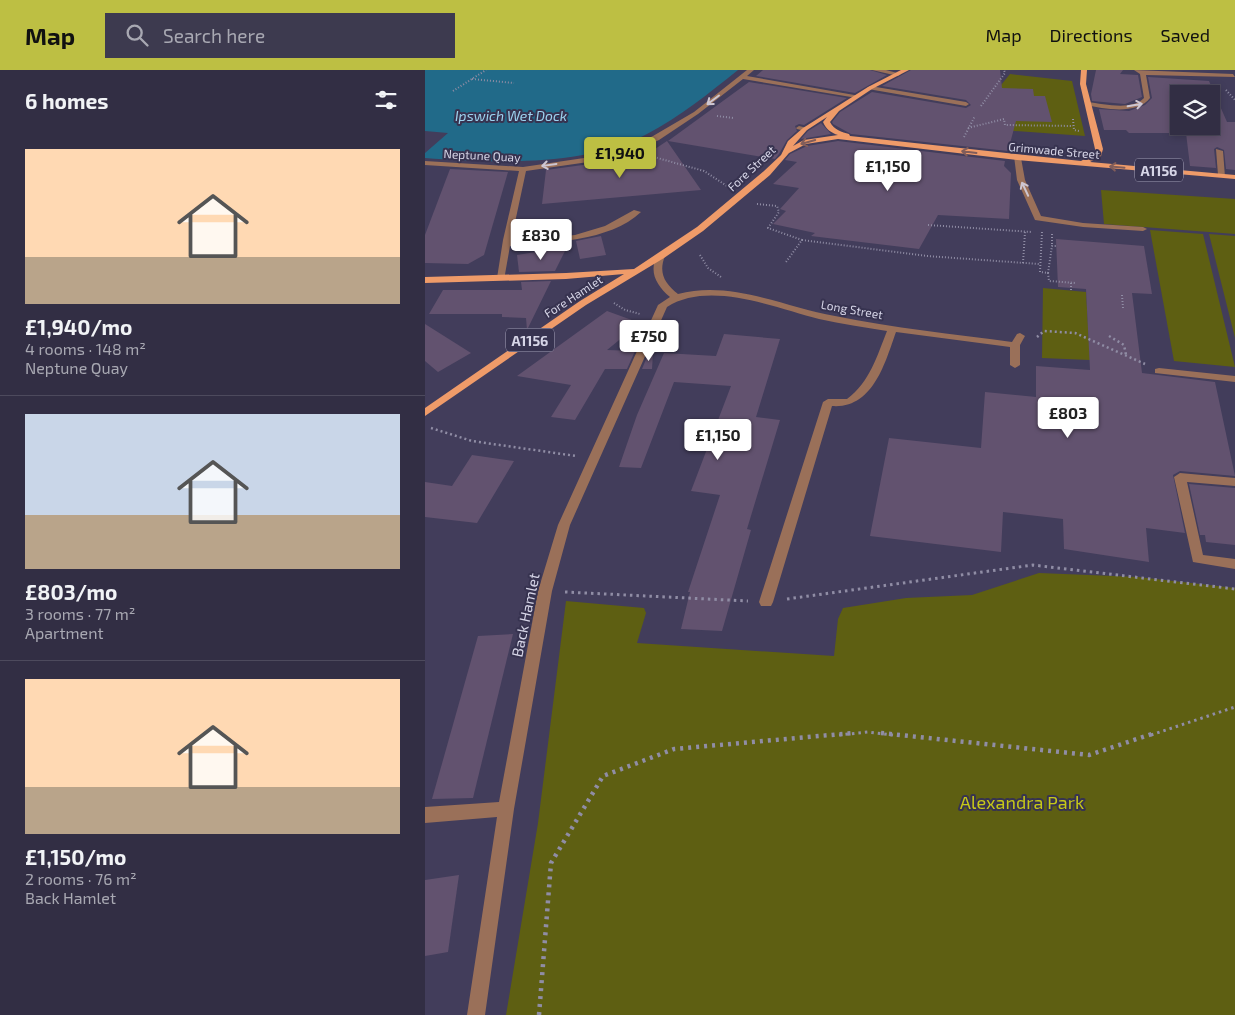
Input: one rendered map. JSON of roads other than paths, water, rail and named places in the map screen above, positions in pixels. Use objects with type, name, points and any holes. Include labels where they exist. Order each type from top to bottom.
[{"type":"main road","name":"Fore Street","points":[[638,270],[700,228],[745,192],[784,156],[802,128],[839,108],[870,88],[906,70]]},
{"type":"main road","points":[[1082,164],[1097,154],[1099,148],[1082,79],[1084,70]]},
{"type":"main road","name":"Grimwade Street","points":[[839,108],[826,122],[827,126],[844,134],[871,140]]},
{"type":"main road","name":"Grimwade Street","points":[[784,156],[800,144],[813,140],[838,137],[1017,158],[1235,177]]},
{"type":"main road","points":[[425,280],[501,278],[638,270]]},
{"type":"main road","name":"Fore Hamlet","points":[[425,413],[595,296],[638,270]]},
{"type":"street","name":"Neptune Quay","points":[[429,164],[523,169],[620,155],[632,151],[696,113],[751,70]]},
{"type":"street","points":[[875,70],[898,74]]},
{"type":"street","points":[[1088,104],[1140,106],[1147,98],[1140,72],[1233,76]]},
{"type":"street","points":[[743,77],[857,96]]},
{"type":"street","points":[[870,88],[966,104]]},
{"type":"street","points":[[1219,151],[1223,175]]},
{"type":"street","points":[[1017,158],[1021,180],[1037,222],[1143,229]]},
{"type":"street","points":[[425,175],[429,164]]},
{"type":"street","points":[[501,278],[523,169]]},
{"type":"street","points":[[507,244],[576,237],[608,228],[637,212]]},
{"type":"street","points":[[661,256],[656,266],[659,280],[676,297]]},
{"type":"street","points":[[729,295],[734,284]]},
{"type":"street","name":"Long Street","points":[[676,297],[691,294],[729,295],[750,298],[817,316],[1017,341],[1015,364]]},
{"type":"street","name":"Back Hamlet","points":[[476,1015],[506,809],[545,591],[565,525],[594,458],[663,305],[676,297]]},
{"type":"street","points":[[766,602],[828,402],[843,403],[851,401],[862,391],[873,377],[897,326]]},
{"type":"street","points":[[1159,371],[1235,379]]},
{"type":"street","points":[[1235,482],[1180,477],[1197,559],[1235,564]]},
{"type":"street","points":[[425,815],[506,809]]},
{"type":"water","name":"Ipswich Wet Dock","points":[[425,70],[738,70],[671,120],[647,134],[622,145],[568,157],[539,160],[480,161],[425,158],[425,153],[448,133],[425,131]]},
{"type":"park label","name":"Alexandra Park","points":[[1022,802]]}]
